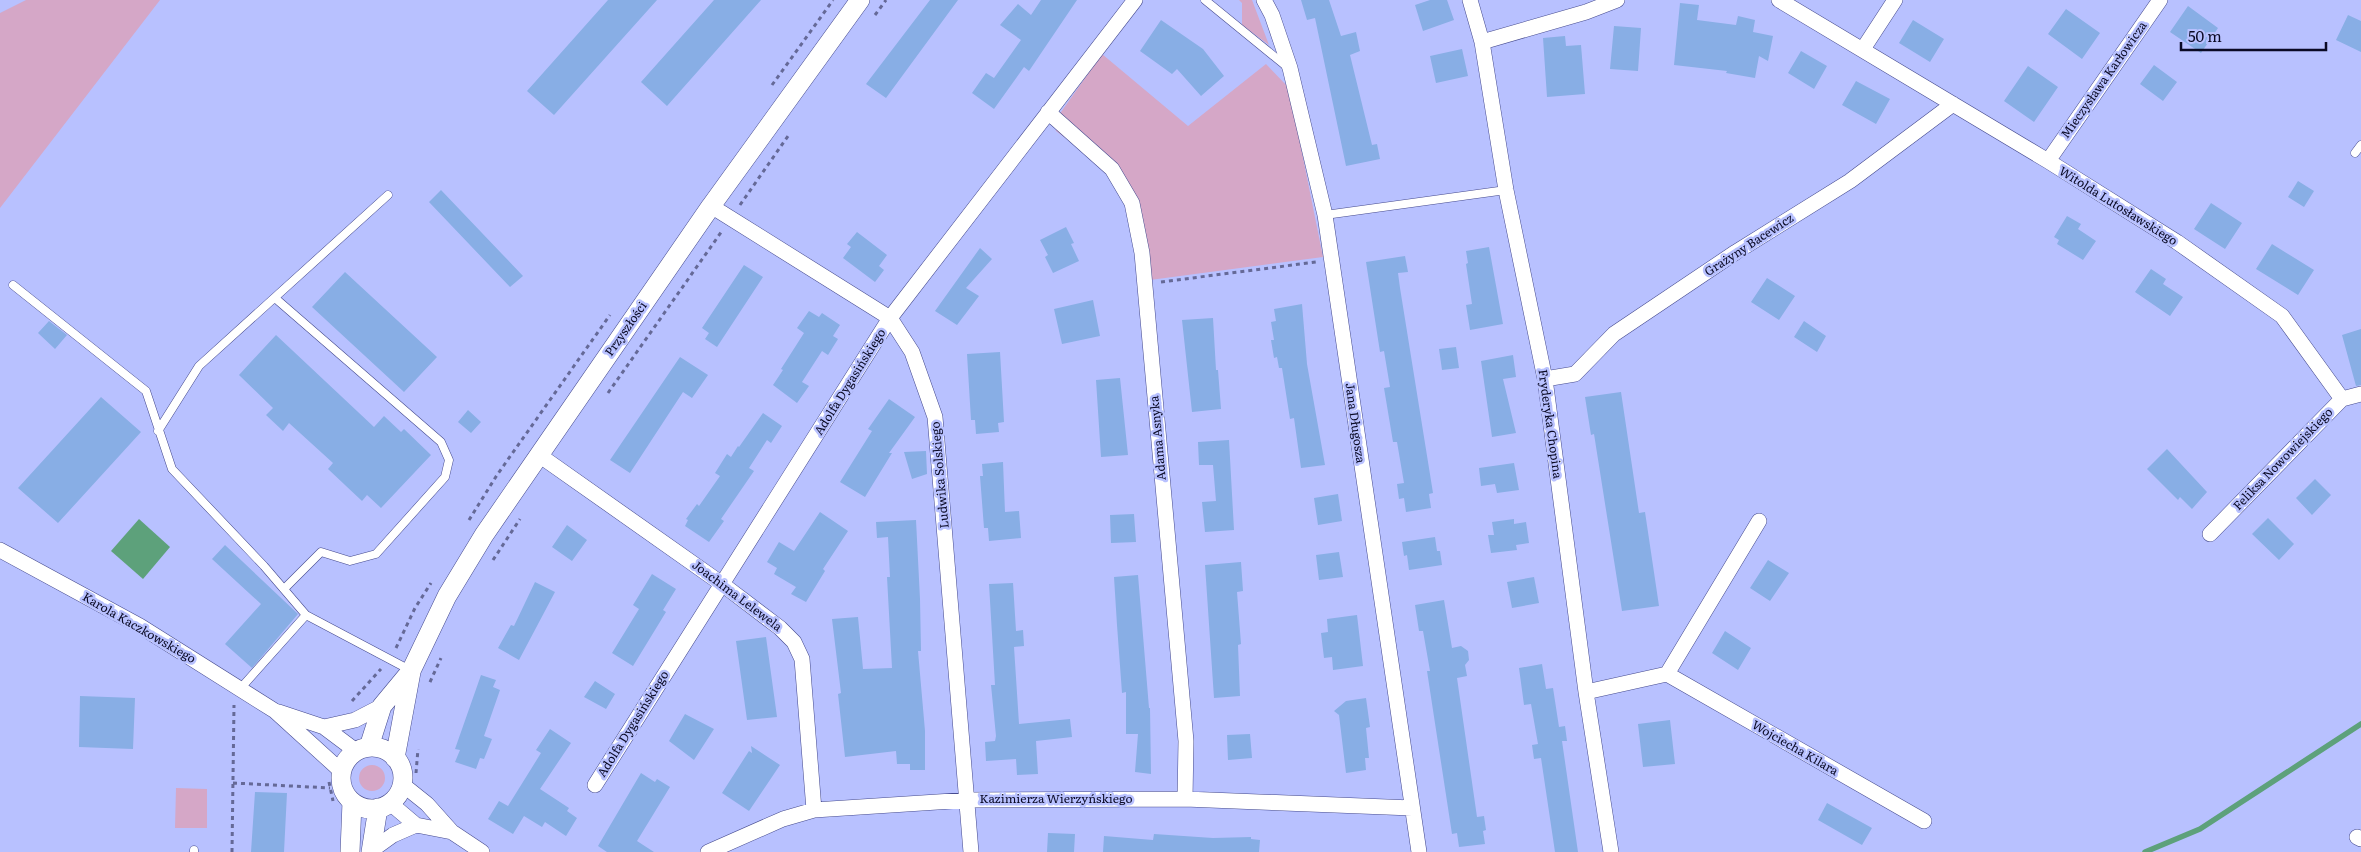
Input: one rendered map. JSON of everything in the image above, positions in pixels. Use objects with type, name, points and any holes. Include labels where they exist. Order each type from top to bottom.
[{"type":"street","name":"Przyszłości","points":[[411,671],[446,596],[484,535],[711,206],[860,0]]},
{"type":"street","name":"Adolfa Dygasińskiego","points":[[595,785],[890,318],[1135,0]]},
{"type":"street","name":"Jana Długosza","points":[[1264,0],[1272,15],[1290,68],[1325,215],[1418,852]]},
{"type":"street","name":"Fryderyka Chopina","points":[[1470,0],[1482,42],[1506,190],[1545,379],[1586,692],[1610,852]]},
{"type":"street","points":[[1482,42],[1586,12],[1617,0]]},
{"type":"street","name":"Witolda Lutosławskiego","points":[[1779,0],[2048,161],[2177,242],[2282,316],[2342,399]]},
{"type":"street","points":[[1863,49],[1895,0]]},
{"type":"street","name":"Mieczysława Karłowicza","points":[[2048,161],[2160,0]]},
{"type":"street","name":"Grażyny Bacewicz","points":[[1545,379],[1575,374],[1614,334],[1736,252],[1850,182],[1954,104]]},
{"type":"street","name":"Adama Asnyka","points":[[1048,112],[1112,169],[1132,203],[1142,252],[1186,741],[1185,798]]},
{"type":"street","name":"Ludwika Solskiego","points":[[711,206],[890,318],[912,352],[935,417],[971,852]]},
{"type":"street","name":"Feliksa Nowowiejskiego","points":[[2210,534],[2342,399],[2361,394]]},
{"type":"street","name":"Joachima Lelewela","points":[[538,456],[722,584],[780,628],[794,642],[802,659],[814,810]]},
{"type":"street","points":[[1586,692],[1666,674],[1759,521]]},
{"type":"street","name":"Karola Kaczkowskiego","points":[[0,550],[140,626],[275,711],[341,771]]},
{"type":"street","points":[[411,671],[382,706],[362,749],[346,760],[341,771],[341,784],[346,796],[352,802],[365,808],[384,806],[416,826],[452,832]]},
{"type":"street","points":[[395,758],[411,671]]},
{"type":"street","name":"Wojciecha Kilara","points":[[1666,674],[1924,821]]},
{"type":"street","points":[[324,727],[355,720],[382,706]]},
{"type":"street","name":"Karola Kaczkowskiego","points":[[275,711],[324,727],[362,749]]},
{"type":"street","points":[[362,749],[383,749],[395,758],[409,782],[452,832],[482,852]]},
{"type":"street","points":[[372,851],[384,806],[409,782]]},
{"type":"street","name":"Kazimierza Wierzyńskiego","points":[[708,852],[783,819],[814,810],[968,800],[1185,798],[1412,808]]},
{"type":"street","points":[[350,852],[352,802]]},
{"type":"street","points":[[372,851],[393,835],[416,826]]},
{"type":"lane","points":[[1205,0],[1290,68]]},
{"type":"lane","points":[[2355,153],[2361,146]]},
{"type":"lane","points":[[1325,215],[1506,190]]},
{"type":"lane","points":[[158,431],[199,366],[388,195]]},
{"type":"lane","points":[[13,285],[146,391],[172,469],[306,615],[411,671]]},
{"type":"lane","points":[[274,298],[441,442],[449,460],[445,477],[376,554],[350,561],[321,552],[284,589]]},
{"type":"lane","points":[[240,689],[306,615]]},
{"type":"path","points":[[874,16],[886,0]]},
{"type":"path","points":[[606,395],[793,128]]},
{"type":"path","points":[[1144,284],[1332,260]]},
{"type":"path","points":[[492,561],[524,514]]},
{"type":"path","points":[[428,690],[442,655]]},
{"type":"path","points":[[232,852],[234,698],[240,689]]},
{"type":"path","points":[[409,782],[418,742]]},
{"type":"path","points":[[233,783],[330,788]]},
{"type":"shaded area","points":[[26,0],[160,0],[0,208],[0,13]]},
{"type":"shaded area","points":[[1239,0],[1252,0],[1269,45],[1242,25],[1242,3]]},
{"type":"shaded area","points":[[1102,54],[1188,126],[1266,64],[1289,88],[1323,257],[1150,280],[1139,202],[1091,157],[1056,131],[1054,122]]},
{"type":"shaded area","points":[[139,519],[170,547],[143,579],[111,551]]},
{"type":"shaded area","points":[[372,765],[381,769],[385,778],[381,787],[372,791],[363,787],[359,778],[363,769]]},
{"type":"shaded area","points":[[176,788],[207,789],[207,828],[175,828]]},
{"type":"building","points":[[608,0],[657,0],[554,115],[527,91]]},
{"type":"building","points":[[714,0],[761,0],[667,106],[641,82]]},
{"type":"building","points":[[930,0],[958,0],[886,98],[866,84]]},
{"type":"building","points":[[1041,0],[1077,0],[1029,71],[1024,67],[994,109],[972,93],[986,73],[994,78],[1021,40],[1000,25],[1018,4],[1031,15]]},
{"type":"building","points":[[1301,0],[1329,0],[1341,36],[1356,32],[1360,51],[1350,55],[1372,145],[1377,144],[1380,159],[1346,166],[1315,18],[1307,20]]},
{"type":"building","points":[[1430,0],[1447,0],[1454,20],[1423,31],[1415,5]]},
{"type":"building","points":[[1680,3],[1699,5],[1697,20],[1736,25],[1738,16],[1755,20],[1753,32],[1773,36],[1768,61],[1759,56],[1755,78],[1726,73],[1727,71],[1674,65]]},
{"type":"building","points":[[2188,6],[2218,28],[2201,53],[2170,32]]},
{"type":"building","points":[[2066,9],[2100,33],[2082,59],[2048,34]]},
{"type":"building","points":[[2348,15],[2361,21],[2361,52],[2336,40]]},
{"type":"building","points":[[1161,20],[1203,49],[1224,76],[1201,96],[1177,69],[1172,74],[1140,51]]},
{"type":"building","points":[[1913,20],[1944,39],[1930,62],[1899,43]]},
{"type":"building","points":[[1614,26],[1641,28],[1638,71],[1610,69]]},
{"type":"building","points":[[1565,36],[1566,46],[1581,45],[1585,94],[1547,97],[1543,38]]},
{"type":"building","points":[[1462,49],[1468,76],[1436,83],[1430,56]]},
{"type":"building","points":[[1801,51],[1827,66],[1814,89],[1788,73]]},
{"type":"building","points":[[2154,65],[2177,82],[2163,101],[2140,84]]},
{"type":"building","points":[[2028,66],[2058,87],[2034,122],[2004,101]]},
{"type":"building","points":[[1856,81],[1890,99],[1876,124],[1842,105]]},
{"type":"building","points":[[2298,181],[2314,191],[2304,207],[2288,197]]},
{"type":"building","points":[[441,190],[523,276],[510,287],[429,202]]},
{"type":"building","points":[[2211,203],[2242,223],[2225,249],[2194,229]]},
{"type":"building","points":[[2067,216],[2081,224],[2078,229],[2096,241],[2083,260],[2057,244],[2059,240],[2054,237]]},
{"type":"building","points":[[1066,227],[1074,243],[1071,244],[1079,261],[1053,273],[1045,257],[1048,255],[1040,240]]},
{"type":"building","points":[[857,232],[887,255],[879,266],[884,270],[875,282],[843,258],[851,247],[847,244]]},
{"type":"building","points":[[2272,244],[2314,270],[2298,295],[2256,269]]},
{"type":"building","points":[[1489,247],[1503,324],[1470,330],[1466,305],[1472,304],[1466,251]]},
{"type":"building","points":[[980,248],[992,259],[966,288],[979,296],[957,325],[935,311]]},
{"type":"building","points":[[1405,256],[1408,272],[1398,273],[1433,493],[1429,494],[1431,508],[1406,512],[1404,498],[1399,499],[1397,484],[1404,483],[1397,442],[1393,442],[1384,388],[1390,387],[1384,351],[1380,352],[1366,262]]},
{"type":"building","points":[[744,265],[763,277],[717,347],[705,339],[709,333],[702,328]]},
{"type":"building","points":[[2151,269],[2166,279],[2163,284],[2183,297],[2170,316],[2135,292]]},
{"type":"building","points":[[345,272],[437,357],[404,392],[312,307]]},
{"type":"building","points":[[1767,278],[1795,296],[1779,320],[1751,302]]},
{"type":"building","points":[[1093,300],[1100,336],[1062,344],[1054,309]]},
{"type":"building","points":[[1302,304],[1307,364],[1325,465],[1301,468],[1294,418],[1290,419],[1282,368],[1279,368],[1277,357],[1274,358],[1271,322],[1276,321],[1274,309]]},
{"type":"building","points":[[809,311],[819,317],[822,313],[840,325],[833,336],[838,339],[828,355],[822,351],[802,382],[809,386],[797,403],[773,385],[804,333],[797,328]]},
{"type":"building","points":[[1213,318],[1216,370],[1218,370],[1221,409],[1192,412],[1182,320]]},
{"type":"building","points":[[49,321],[67,335],[55,349],[38,333]]},
{"type":"building","points":[[1804,321],[1826,336],[1817,352],[1794,337]]},
{"type":"building","points":[[2361,329],[2361,385],[2356,386],[2342,335]]},
{"type":"building","points":[[276,335],[374,427],[384,416],[401,432],[404,429],[431,455],[381,508],[367,495],[362,501],[328,469],[333,463],[289,423],[283,431],[266,415],[273,408],[239,375]]},
{"type":"building","points":[[1456,347],[1459,368],[1442,370],[1439,349]]},
{"type":"building","points":[[1000,352],[1004,422],[998,423],[999,432],[976,434],[975,420],[971,420],[967,354]]},
{"type":"building","points":[[1513,355],[1516,377],[1503,379],[1516,433],[1492,437],[1481,361]]},
{"type":"building","points":[[680,357],[708,375],[692,398],[683,392],[630,473],[610,460]]},
{"type":"building","points":[[1120,378],[1128,455],[1101,457],[1096,380]]},
{"type":"building","points":[[1621,392],[1639,513],[1645,512],[1659,606],[1622,611],[1594,434],[1591,435],[1585,397]]},
{"type":"building","points":[[101,397],[141,432],[58,523],[18,488]]},
{"type":"building","points":[[889,399],[915,417],[889,453],[892,453],[865,497],[840,482],[872,431],[868,429]]},
{"type":"building","points":[[468,410],[481,422],[471,433],[458,422]]},
{"type":"building","points":[[763,413],[782,426],[771,443],[767,440],[749,468],[754,471],[721,519],[724,521],[709,542],[685,526],[688,520],[686,519],[697,504],[699,506],[720,476],[715,473],[727,454],[731,457]]},
{"type":"building","points":[[1229,440],[1234,530],[1205,532],[1202,502],[1216,501],[1213,465],[1199,465],[1198,442]]},
{"type":"building","points":[[2167,449],[2207,492],[2192,509],[2180,497],[2178,500],[2147,469]]},
{"type":"building","points":[[926,451],[927,474],[912,479],[904,452]]},
{"type":"building","points":[[1003,462],[1005,512],[1019,511],[1021,538],[989,541],[988,528],[984,528],[980,476],[983,476],[982,464]]},
{"type":"building","points":[[1514,463],[1519,490],[1497,493],[1495,484],[1481,486],[1479,468]]},
{"type":"building","points":[[2315,479],[2331,495],[2312,515],[2296,498]]},
{"type":"building","points":[[1338,494],[1342,521],[1318,525],[1314,498]]},
{"type":"building","points":[[820,512],[848,531],[823,569],[825,571],[806,602],[791,594],[796,587],[774,574],[777,568],[767,562],[779,542],[794,551]]},
{"type":"building","points":[[1134,514],[1136,542],[1111,543],[1110,515]]},
{"type":"building","points":[[2268,518],[2294,544],[2279,560],[2252,534]]},
{"type":"building","points":[[1514,519],[1514,524],[1526,522],[1529,543],[1516,545],[1517,550],[1491,553],[1488,535],[1494,535],[1492,522]]},
{"type":"building","points":[[916,520],[921,651],[918,651],[925,731],[925,770],[910,770],[910,764],[897,764],[896,751],[845,757],[838,694],[841,693],[832,619],[858,617],[863,669],[892,668],[887,577],[890,577],[888,537],[877,538],[876,522]]},
{"type":"building","points":[[567,525],[587,540],[572,561],[552,547]]},
{"type":"building","points":[[1435,537],[1442,565],[1409,570],[1407,555],[1404,556],[1402,542]]},
{"type":"building","points":[[225,545],[298,614],[252,668],[225,644],[261,604],[212,559]]},
{"type":"building","points":[[1339,552],[1343,577],[1319,580],[1316,555]]},
{"type":"building","points":[[1768,560],[1789,573],[1770,601],[1750,588]]},
{"type":"building","points":[[1241,562],[1243,591],[1237,592],[1241,644],[1238,645],[1240,696],[1214,698],[1205,565]]},
{"type":"building","points":[[652,574],[676,589],[663,610],[666,612],[633,666],[612,653],[639,609],[633,605]]},
{"type":"building","points":[[1138,575],[1150,708],[1151,774],[1135,772],[1138,734],[1126,734],[1126,692],[1122,693],[1117,625],[1114,577]]},
{"type":"building","points":[[1534,577],[1539,603],[1512,608],[1507,582]]},
{"type":"building","points":[[535,582],[555,592],[519,660],[498,648],[511,625],[514,626]]},
{"type":"building","points":[[1013,583],[1016,631],[1023,630],[1024,646],[1014,647],[1019,724],[1070,719],[1072,737],[1036,741],[1038,774],[1017,775],[1016,759],[986,761],[985,742],[995,741],[996,736],[991,685],[995,685],[989,584]]},
{"type":"building","points":[[1444,600],[1452,648],[1461,646],[1468,651],[1469,660],[1465,665],[1467,676],[1457,678],[1477,817],[1484,816],[1486,830],[1483,831],[1485,844],[1459,847],[1457,833],[1452,834],[1427,671],[1430,671],[1423,631],[1419,631],[1415,605]]},
{"type":"building","points":[[1357,615],[1363,666],[1333,670],[1332,657],[1324,658],[1321,633],[1328,632],[1327,619]]},
{"type":"building","points":[[1725,631],[1751,648],[1738,670],[1712,653]]},
{"type":"building","points":[[766,637],[777,717],[747,720],[736,641]]},
{"type":"building","points":[[1542,664],[1546,689],[1553,688],[1559,727],[1565,726],[1567,741],[1562,741],[1578,852],[1555,852],[1541,758],[1534,759],[1532,745],[1538,744],[1531,704],[1524,705],[1519,668]]},
{"type":"building","points":[[481,675],[496,680],[493,687],[500,690],[484,736],[492,739],[484,759],[480,758],[476,769],[455,762],[460,750],[455,749]]},
{"type":"building","points":[[595,681],[615,694],[606,709],[584,697]]},
{"type":"building","points":[[80,696],[135,698],[133,749],[79,747]]},
{"type":"building","points":[[1366,698],[1370,727],[1366,728],[1369,758],[1365,758],[1366,770],[1346,773],[1339,715],[1334,711],[1346,701]]},
{"type":"building","points":[[685,714],[714,729],[694,760],[669,741]]},
{"type":"building","points":[[1670,720],[1675,764],[1643,767],[1638,724]]},
{"type":"building","points":[[550,729],[571,743],[540,789],[569,808],[567,811],[577,818],[566,836],[545,822],[542,827],[524,816],[513,834],[488,819],[499,801],[508,806],[541,753],[536,750]]},
{"type":"building","points":[[1250,734],[1252,758],[1228,760],[1227,735]]},
{"type":"building","points":[[751,746],[780,765],[749,811],[722,793],[749,751],[752,753]]},
{"type":"building","points":[[641,773],[655,782],[657,779],[670,787],[637,841],[654,852],[607,852],[598,846]]},
{"type":"building","points":[[255,792],[287,793],[284,852],[251,852]]},
{"type":"building","points":[[1827,803],[1872,828],[1862,845],[1818,820]]},
{"type":"building","points":[[1048,833],[1075,834],[1074,852],[1047,852]]},
{"type":"building","points":[[1154,834],[1213,838],[1251,837],[1251,839],[1260,840],[1259,852],[1103,852],[1104,836],[1153,840]]},
{"type":"waterway","points":[[2145,852],[2200,829],[2361,724]]}]
